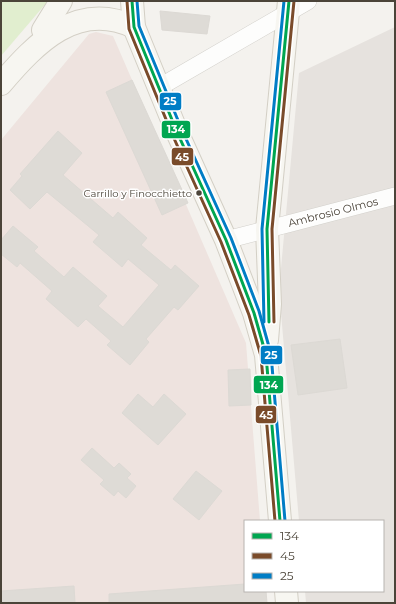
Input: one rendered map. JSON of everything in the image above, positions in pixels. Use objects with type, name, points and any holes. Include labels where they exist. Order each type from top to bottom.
[{"type":"main road","points":[[1,84],[26,54],[61,1]]},
{"type":"main road","points":[[132,1],[134,27],[158,88],[226,240],[254,313],[266,356]]},
{"type":"main road","points":[[280,520],[266,356],[270,304],[267,229],[288,7]]},
{"type":"main road","points":[[26,54],[64,19],[85,11],[98,10],[116,15],[134,27]]},
{"type":"main road","points":[[286,592],[287,603]]},
{"type":"street","points":[[158,88],[288,7],[308,1]]},
{"type":"street","name":"Ambrosio Olmos","points":[[226,240],[395,196]]},
{"type":"shaded area","points":[[395,27],[395,603],[306,603],[305,592],[384,592],[384,520],[299,520],[279,290],[299,73]]},
{"type":"shaded area","points":[[96,32],[113,36],[246,343],[260,520],[244,520],[244,592],[247,592],[267,603],[1,603],[1,140],[89,34]]},
{"type":"green space","points":[[1,1],[48,1],[1,56]]},
{"type":"building","points":[[160,11],[210,16],[207,34],[162,30]]},
{"type":"building","points":[[132,80],[188,203],[162,215],[106,92]]},
{"type":"building","points":[[58,131],[82,153],[63,175],[113,218],[118,212],[147,238],[141,245],[171,270],[175,265],[199,286],[178,310],[174,307],[146,339],[149,342],[130,365],[107,345],[111,341],[86,319],[78,327],[46,299],[52,291],[20,263],[17,267],[1,254],[1,240],[13,226],[38,247],[34,251],[64,277],[73,267],[107,296],[98,306],[123,327],[159,285],[128,259],[122,267],[93,242],[99,235],[47,192],[30,209],[10,190],[22,176],[20,174]]},
{"type":"building","points":[[340,339],[347,388],[298,395],[291,345]]},
{"type":"building","points":[[250,369],[251,405],[229,406],[228,370]]},
{"type":"building","points":[[138,394],[153,407],[164,394],[186,414],[158,445],[122,413]]},
{"type":"building","points":[[92,448],[114,468],[119,463],[131,474],[127,478],[136,486],[126,498],[118,491],[114,496],[100,484],[104,480],[81,460]]},
{"type":"building","points":[[196,471],[222,491],[199,520],[173,499]]},
{"type":"building","points":[[244,584],[244,592],[266,592],[267,603],[109,603],[109,594]]},
{"type":"building","points":[[74,586],[75,603],[1,603],[1,591]]},
{"type":"transit line","name":"45","points":[[127,1],[129,29],[172,134],[221,242],[249,315],[261,356],[275,520]]},
{"type":"transit line","name":"134","points":[[132,1],[134,27],[177,132],[226,240],[254,313],[266,355],[280,520]]},
{"type":"transit line","name":"25","points":[[137,1],[139,26],[182,130],[231,238],[259,311],[271,354],[285,520]]},
{"type":"transit line","name":"25","points":[[264,322],[262,229],[284,1]]},
{"type":"transit line","name":"134","points":[[269,322],[267,229],[289,1]]},
{"type":"transit line","name":"45","points":[[274,322],[272,229],[294,1]]},
{"type":"place","name":"Carrillo y Finocchietto","points":[[199,193]]}]
